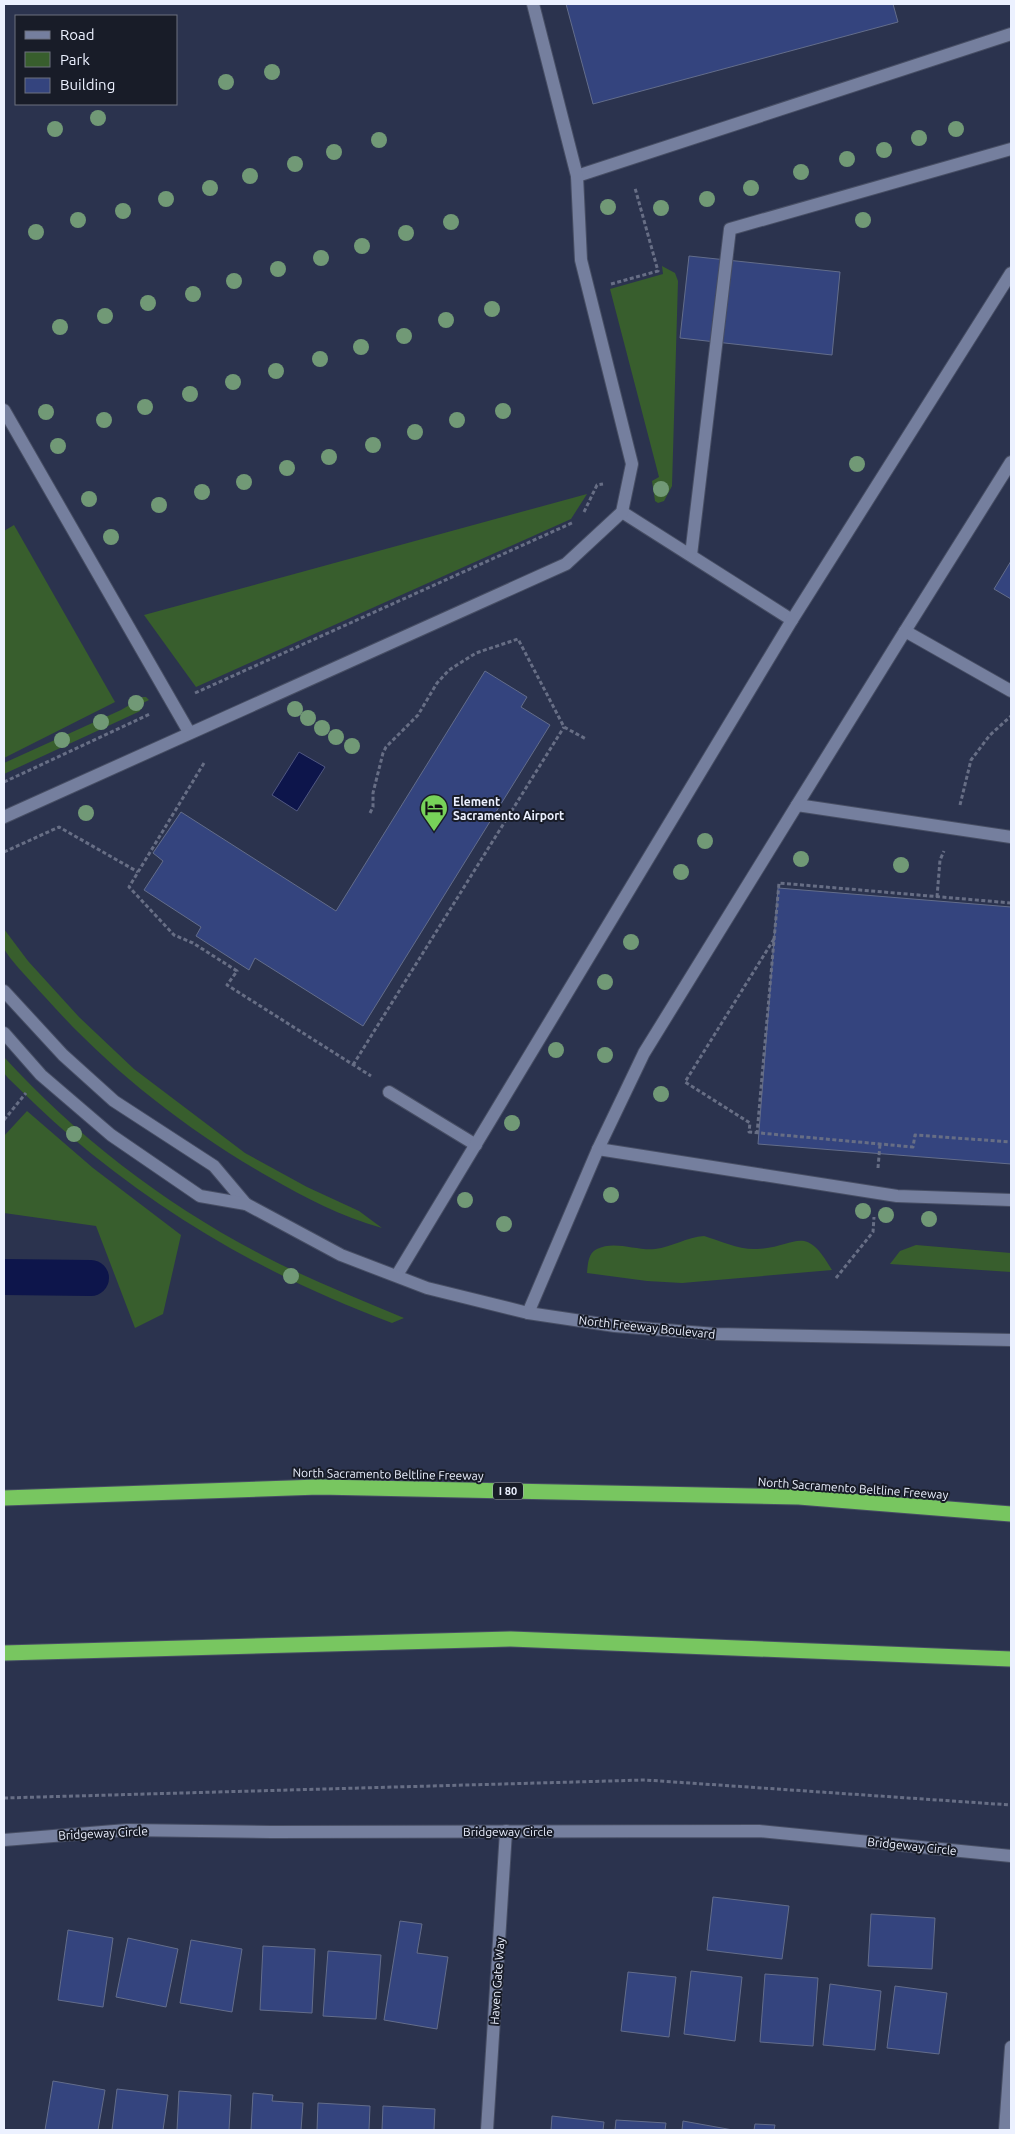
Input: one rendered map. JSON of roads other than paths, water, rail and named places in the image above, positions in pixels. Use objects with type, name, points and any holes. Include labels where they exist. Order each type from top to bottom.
[{"type":"highway","name":"North Sacramento Beltline Freeway","points":[[4,1498],[329,1487],[800,1497],[1011,1514]]},
{"type":"highway","points":[[4,1654],[511,1639],[1011,1659]]},
{"type":"street","points":[[4,817],[189,732],[566,564],[622,512],[632,464],[581,260],[577,176],[533,4]]},
{"type":"street","points":[[577,176],[1011,34]]},
{"type":"street","points":[[691,555],[730,229],[1011,148]]},
{"type":"street","points":[[397,1275],[792,620],[1011,273]]},
{"type":"street","points":[[4,410],[189,732]]},
{"type":"street","points":[[528,1313],[598,1149],[644,1053],[926,594],[1011,462]]},
{"type":"street","points":[[622,512],[792,620]]},
{"type":"street","points":[[905,630],[1011,691]]},
{"type":"street","points":[[798,805],[1011,836]]},
{"type":"street","name":"North Freeway Boulevard","points":[[4,991],[63,1055],[114,1101],[214,1166],[246,1204]]},
{"type":"street","name":"North Freeway Boulevard","points":[[4,1032],[41,1075],[110,1135],[200,1196],[246,1204],[341,1255],[427,1288],[528,1313],[615,1326],[716,1334],[1011,1340]]},
{"type":"street","points":[[389,1092],[476,1145]]},
{"type":"street","points":[[598,1149],[897,1196],[1011,1200]]},
{"type":"street","name":"Bridgeway Circle","points":[[4,1840],[128,1830],[271,1832],[759,1831],[1011,1856]]},
{"type":"street","name":"Haven Gate Way","points":[[487,2130],[506,1831]]},
{"type":"street","points":[[1005,2130],[1011,2047]]},
{"type":"waterway","points":[[4,1277],[91,1278]]},
{"type":"place","name":"Element Sacramento Airport","points":[[434,832]]}]
